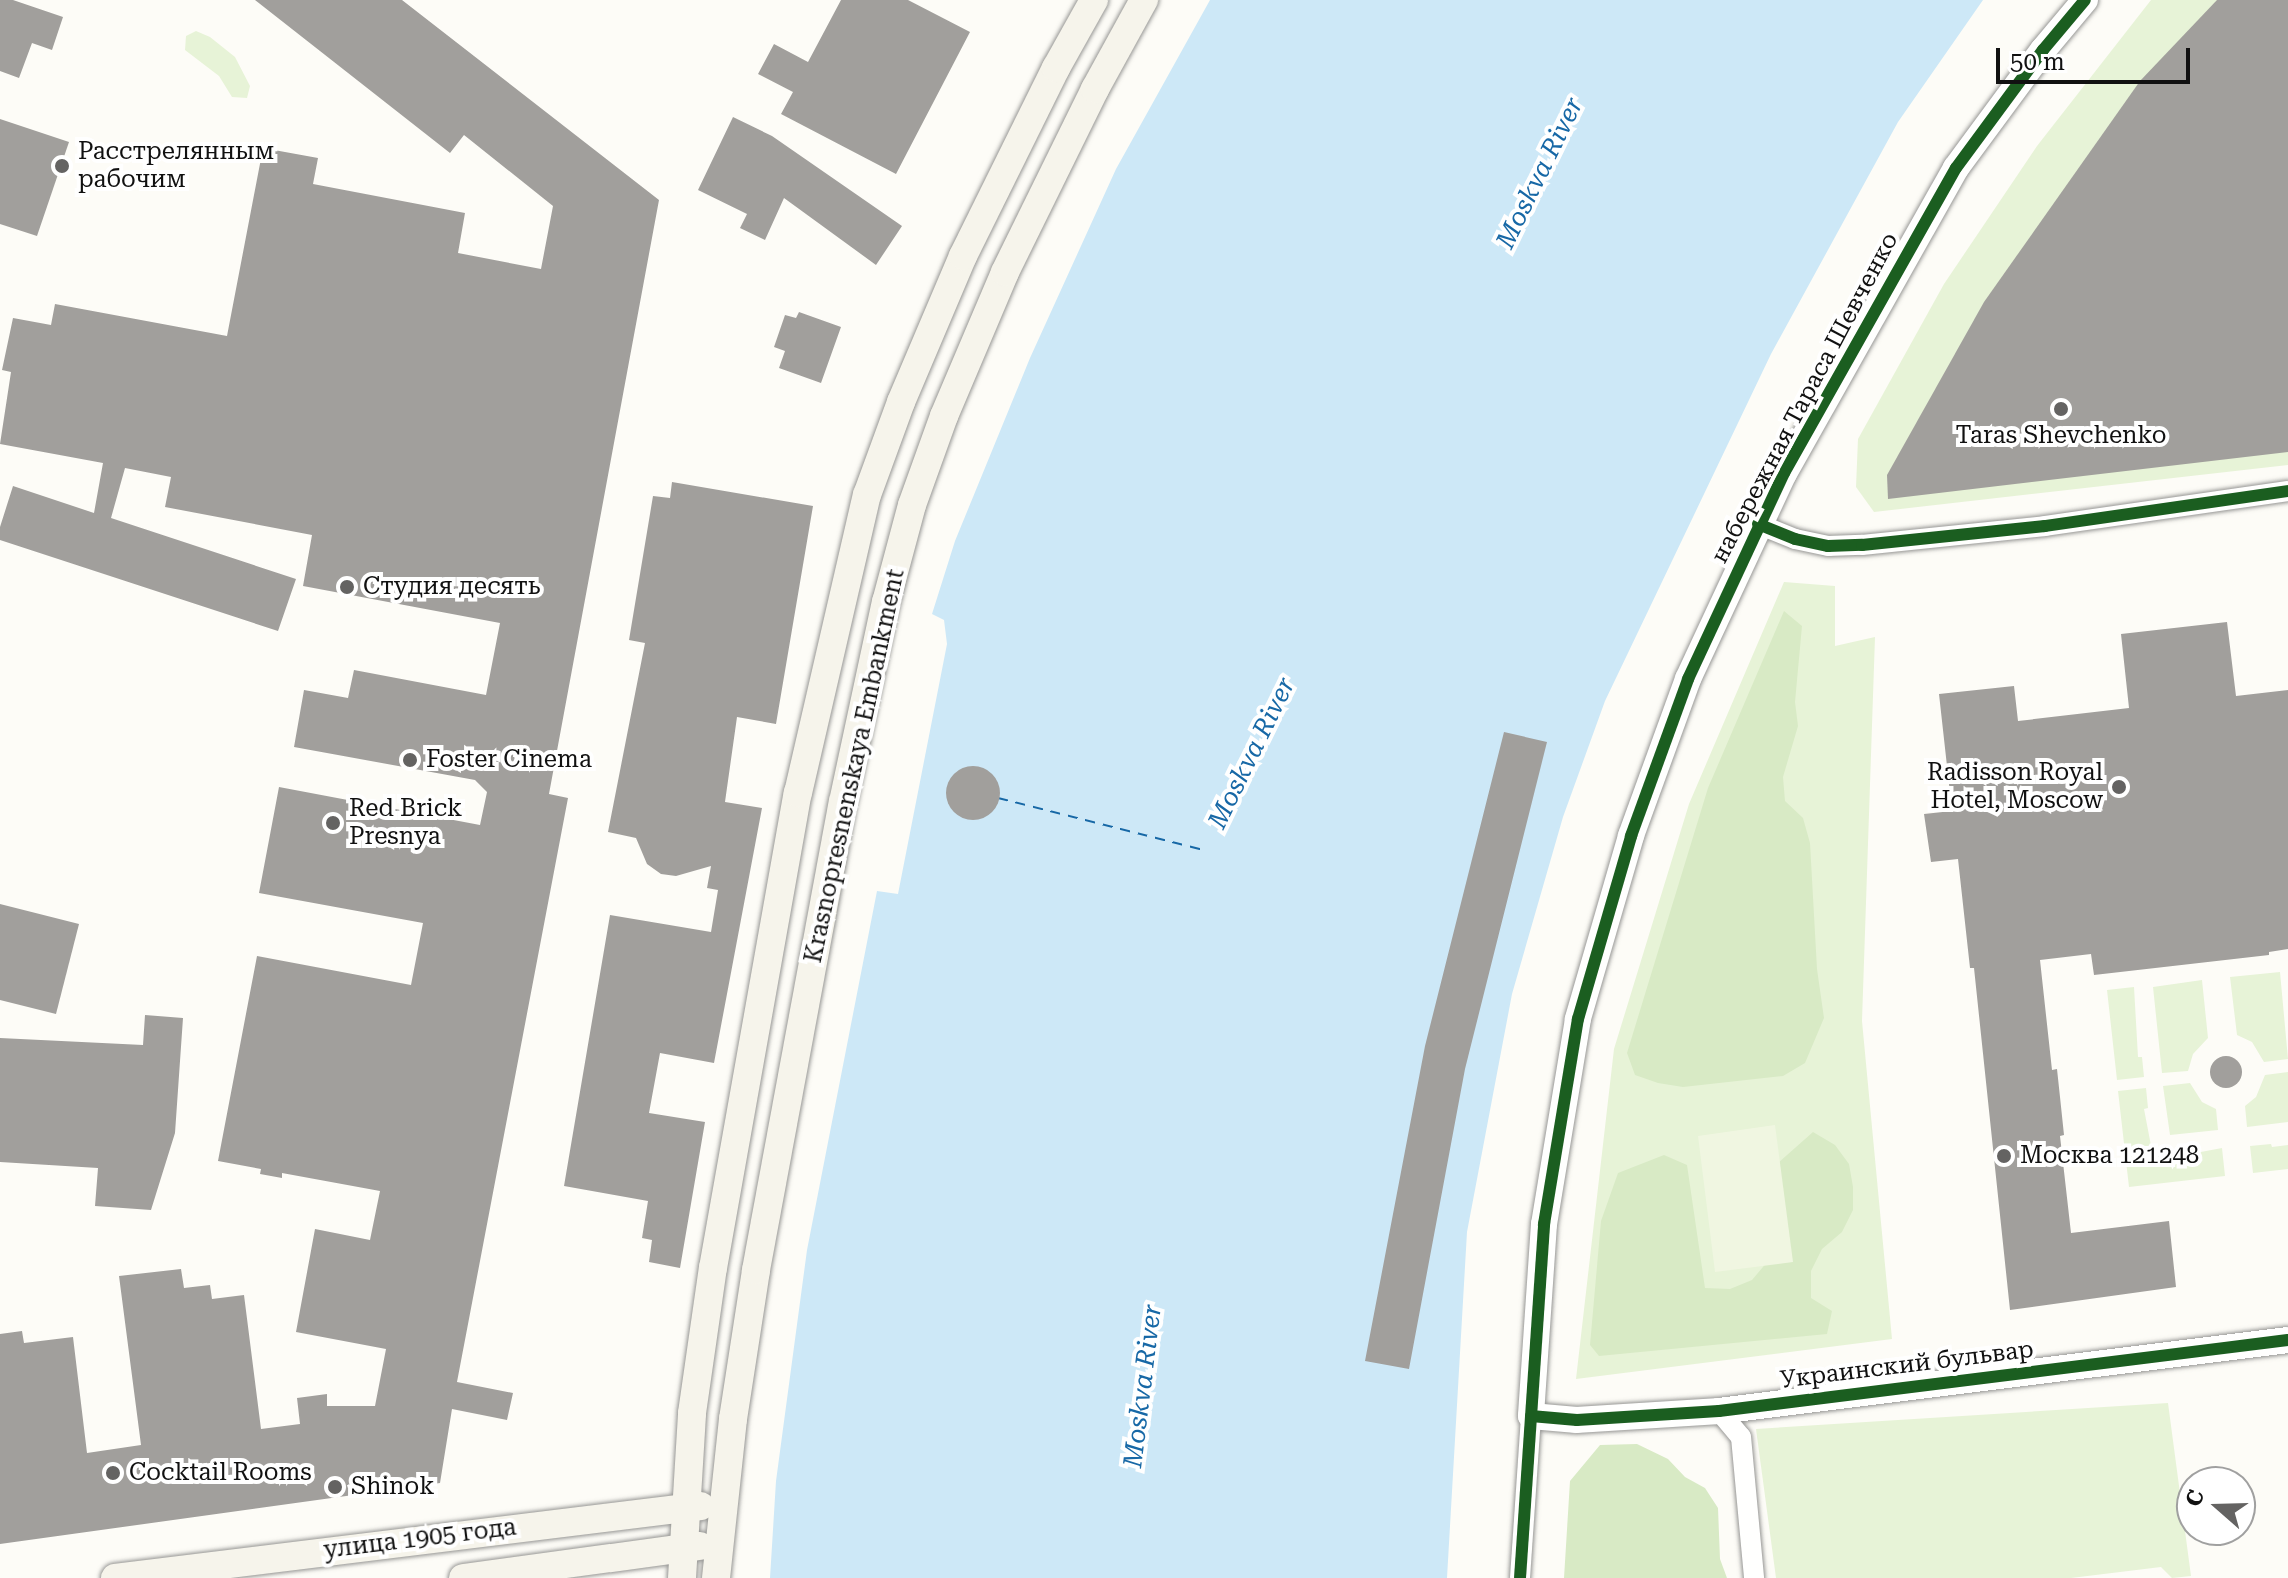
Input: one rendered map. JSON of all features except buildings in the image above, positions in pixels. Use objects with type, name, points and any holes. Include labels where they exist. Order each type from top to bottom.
[{"type":"main road","name":"Krasnopresnenskaya Embankment","points":[[682,1578],[692,1413],[713,1268],[793,825],[842,591],[867,495],[901,402],[963,256],[1056,68],[1094,0]]},
{"type":"main road","name":"Krasnopresnenskaya Embankment","points":[[716,1578],[733,1419],[754,1286],[843,802],[886,602],[912,505],[944,416],[1005,272],[1095,89],[1144,0]]},
{"type":"main road","name":"улица 1905 года","points":[[115,1578],[726,1503]]},
{"type":"main road","name":"улица 1905 года","points":[[463,1578],[721,1544]]},
{"type":"street","name":"набережная Тараса Шевченко","points":[[1531,1416],[1544,1224],[1578,1019],[1631,836],[1688,679],[1758,524],[1956,168],[2043,50],[2085,0]]},
{"type":"street","points":[[1758,524],[1795,539],[1828,546],[1862,545],[2045,526],[2288,491]]},
{"type":"street","name":"Украинский бульвар","points":[[1531,1416],[1577,1420],[1719,1411],[2288,1340]]},
{"type":"street","points":[[1719,1411],[1741,1437],[1754,1578]]},
{"type":"street","points":[[1520,1578],[1531,1416]]},
{"type":"green space","points":[[2151,0],[2288,0],[2288,465],[1874,512],[1856,487],[1858,439],[1944,284],[2037,146]]},
{"type":"green space","points":[[196,31],[210,37],[235,57],[250,86],[247,98],[232,97],[219,76],[185,50],[186,36]]},
{"type":"green space","points":[[1784,582],[1835,586],[1835,646],[1875,637],[1862,1021],[1892,1339],[1576,1379],[1614,1049],[1689,804]]},
{"type":"green space","points":[[1784,611],[1802,626],[1795,702],[1798,726],[1783,777],[1785,801],[1803,818],[1810,843],[1817,969],[1824,1018],[1805,1063],[1783,1076],[1683,1087],[1658,1083],[1635,1075],[1627,1053],[1708,788]]},
{"type":"green space","points":[[2280,972],[2288,1059],[2264,1062],[2252,1042],[2237,1035],[2230,977]]},
{"type":"green space","points":[[2202,980],[2208,1038],[2193,1054],[2188,1071],[2162,1073],[2153,987]]},
{"type":"green space","points":[[2134,987],[2138,1057],[2142,1057],[2144,1077],[2117,1080],[2107,990]]},
{"type":"green space","points":[[2288,1072],[2288,1122],[2247,1127],[2245,1106],[2256,1097],[2265,1075]]},
{"type":"green space","points":[[2190,1083],[2202,1102],[2216,1109],[2218,1130],[2170,1135],[2163,1086]]},
{"type":"green space","points":[[2146,1088],[2148,1108],[2144,1109],[2153,1156],[2167,1155],[2169,1158],[2222,1148],[2225,1176],[2129,1187],[2118,1091]]},
{"type":"green space","points":[[1775,1125],[1793,1262],[1715,1272],[1698,1136]]},
{"type":"green space","points":[[1813,1132],[1835,1145],[1849,1164],[1853,1187],[1853,1210],[1842,1232],[1822,1249],[1811,1271],[1811,1298],[1832,1311],[1827,1334],[1599,1356],[1590,1345],[1601,1221],[1618,1173],[1664,1155],[1687,1165],[1705,1288],[1730,1289],[1752,1280],[1768,1261],[1777,1164]]},
{"type":"green space","points":[[2271,1144],[2272,1147],[2288,1145],[2288,1169],[2253,1173],[2250,1146]]},
{"type":"green space","points":[[2168,1403],[2176,1466],[2176,1546],[2187,1546],[2191,1576],[2172,1578],[2161,1567],[2071,1578],[1776,1578],[1756,1429]]},
{"type":"green space","points":[[1637,1444],[1668,1459],[1685,1477],[1705,1488],[1718,1508],[1720,1559],[1727,1578],[1564,1578],[1570,1481],[1600,1445]]},
{"type":"water","name":"Moskva River","points":[[1210,0],[1983,0],[1898,122],[1771,354],[1605,701],[1563,817],[1512,994],[1467,1232],[1447,1578],[770,1578],[776,1481],[807,1250],[877,891],[898,894],[947,644],[944,620],[932,614],[955,541],[1030,358],[1116,169]]},
{"type":"ferry route","points":[[998,798],[1204,850]]},
{"type":"cycle path","points":[[1520,1578],[1544,1224],[1578,1019],[1631,836],[1688,679],[1784,473],[1956,168],[2043,50],[2085,0]]},
{"type":"cycle path","points":[[1758,524],[1795,539],[1828,546],[1862,545],[2045,526],[2288,491]]},
{"type":"cycle path","points":[[1531,1416],[1577,1420],[1719,1411],[2288,1340]]},
{"type":"place","name":"Расстрелянным рабочим","points":[[62,166]]},
{"type":"place","name":"Taras Shevchenko","points":[[2061,409]]},
{"type":"place","name":"Студия десять","points":[[347,587]]},
{"type":"place","name":"Foster Cinema","points":[[410,760]]},
{"type":"place","name":"Radisson Royal Hotel, Moscow","points":[[2119,787]]},
{"type":"place","name":"Red Brick Presnya","points":[[333,823]]},
{"type":"place","name":"Москва 121248","points":[[2004,1156]]},
{"type":"place","name":"Cocktail Rooms","points":[[113,1473]]},
{"type":"place","name":"Shinok","points":[[335,1487]]}]
